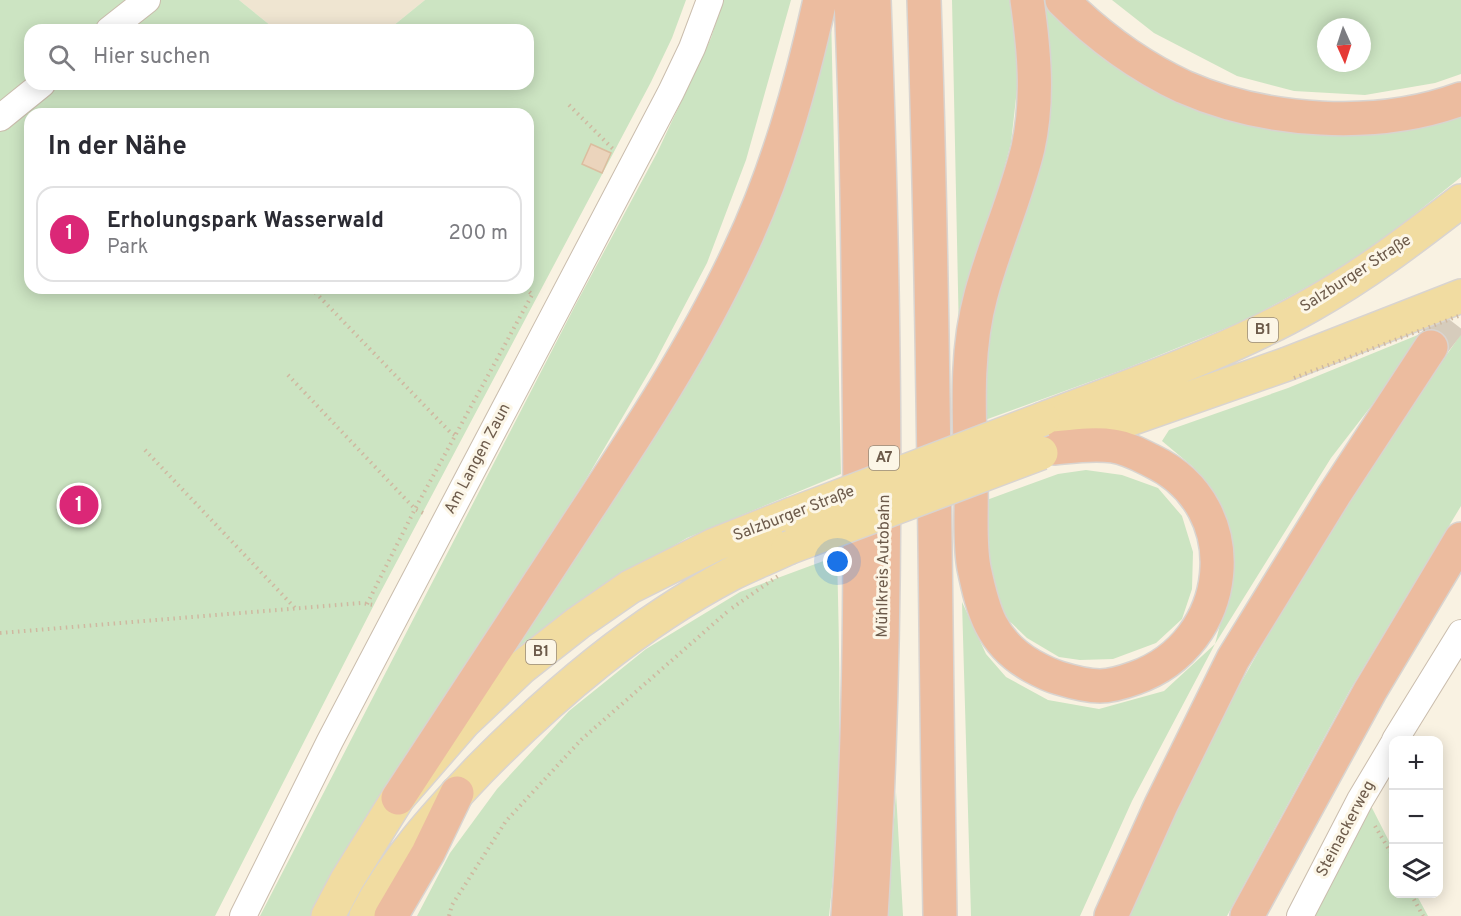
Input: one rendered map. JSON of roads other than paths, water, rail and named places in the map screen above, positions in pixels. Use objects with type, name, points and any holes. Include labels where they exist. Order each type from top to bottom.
[{"type":"highway","points":[[398,798],[623,454],[714,303],[745,240],[789,123],[820,0]]},
{"type":"highway","points":[[848,916],[856,781],[861,569],[858,282],[851,0]]},
{"type":"highway","name":"Mühlkreis Autobahn","points":[[871,916],[879,793],[885,498],[874,0]]},
{"type":"highway","points":[[924,0],[930,161],[940,916]]},
{"type":"highway","points":[[1027,0],[1035,81],[1028,146],[980,296],[971,342],[969,398],[973,561],[980,599],[994,633],[1010,652],[1051,676],[1075,683],[1101,686],[1152,672],[1174,657],[1191,639],[1204,620],[1214,592],[1218,570],[1216,546],[1203,508],[1177,476],[1160,464],[1133,451],[1115,446],[1046,440]]},
{"type":"highway","points":[[1062,0],[1084,22],[1136,61],[1184,87],[1238,106],[1292,116],[1345,119],[1401,113],[1461,99]]},
{"type":"highway","points":[[1111,916],[1161,804],[1233,659],[1334,495],[1431,347]]},
{"type":"highway","points":[[1247,916],[1370,691],[1461,539]]},
{"type":"highway","points":[[391,916],[428,853],[458,793]]},
{"type":"main road","name":"Salzburger Straße","points":[[366,916],[412,843],[458,793],[562,690],[639,631],[730,575],[1046,440],[1311,305],[1386,258],[1461,201]]},
{"type":"main road","name":"Salzburger Straße","points":[[328,916],[347,880],[398,798],[464,722],[522,667],[578,623],[641,582],[714,545],[790,515],[1046,440],[1110,426],[1287,364],[1461,296]]},
{"type":"street","points":[[117,24],[147,0]]},
{"type":"street","name":"Am Langen Zaun","points":[[243,916],[330,741],[671,92],[692,48],[710,0]]},
{"type":"street","points":[[0,118],[35,90]]},
{"type":"street","name":"Steinackerweg","points":[[1398,736],[1461,633]]},
{"type":"street","name":"Steinackerweg","points":[[1300,916],[1360,800],[1389,751]]},
{"type":"tunnel","points":[[1431,347],[1461,308]]},
{"type":"place","name":"Erholungspark Wasserwald","points":[[79,505]]}]
